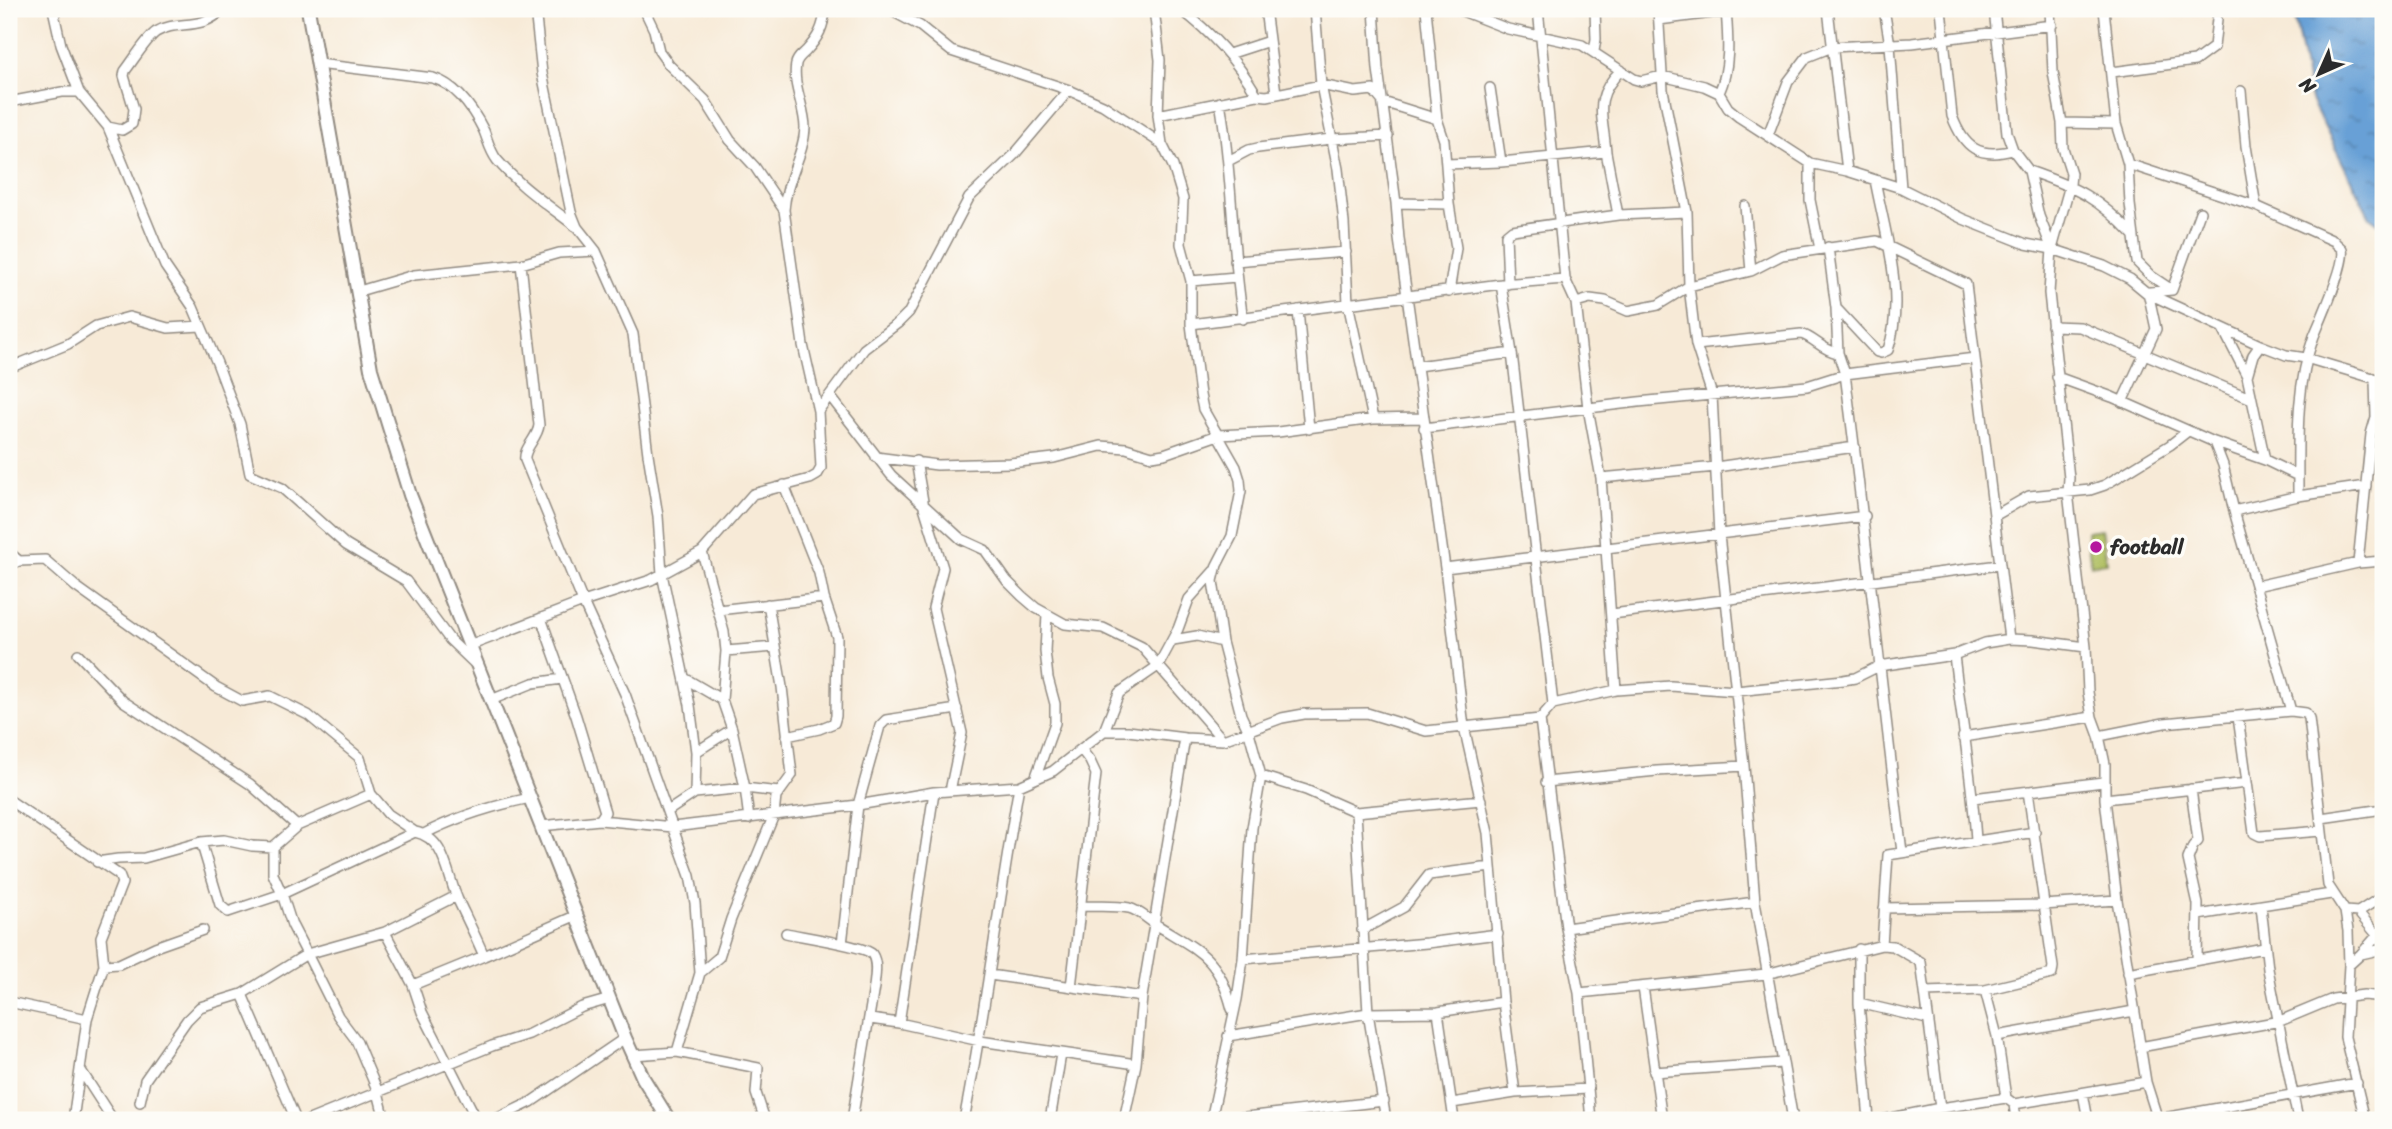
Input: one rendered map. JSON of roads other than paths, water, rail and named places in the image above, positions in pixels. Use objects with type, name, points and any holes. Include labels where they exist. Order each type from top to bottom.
[{"type":"street","points":[[53,9],[65,57],[79,92],[108,127],[165,266],[193,307],[240,424],[250,474],[282,488],[346,545],[406,581],[450,640],[477,665]]},
{"type":"street","points":[[108,127],[122,130],[132,124],[134,109],[124,76],[125,71],[152,37],[163,30],[209,20],[223,9]]},
{"type":"street","points":[[308,9],[371,369],[406,482],[625,1038],[643,1078],[669,1120]]},
{"type":"street","points":[[535,9],[542,74],[577,227]]},
{"type":"street","points":[[644,9],[654,30],[659,51],[669,65],[705,100],[730,140],[755,167],[784,210]]},
{"type":"street","points":[[469,646],[662,574],[702,552],[753,494],[810,479],[817,475],[821,468],[818,411],[803,345],[784,210],[785,192],[804,141],[805,125],[797,87],[796,65],[823,29],[825,9]]},
{"type":"street","points":[[888,9],[920,26],[951,51],[1069,90],[1103,105],[1161,144]]},
{"type":"street","points":[[541,826],[600,820],[673,827],[858,805],[934,792],[1019,786],[1053,771],[1104,731],[1118,693],[1158,666],[1173,640],[1189,599],[1214,571],[1232,536],[1241,491],[1236,467],[1203,409],[1191,324],[1191,281],[1181,244],[1183,199],[1173,166],[1161,144],[1158,114],[1160,60],[1154,9]]},
{"type":"street","points":[[1180,9],[1229,54],[1257,95]]},
{"type":"street","points":[[1265,9],[1276,93]]},
{"type":"street","points":[[1315,9],[1321,85],[1338,169],[1348,303],[1373,419]]},
{"type":"street","points":[[1374,9],[1378,69],[1406,298],[1445,568],[1464,727],[1488,833],[1503,1002],[1515,1093]]},
{"type":"street","points":[[1426,9],[1437,119],[1443,134],[1448,204],[1456,248],[1449,292]]},
{"type":"street","points":[[1457,9],[1472,12],[1508,29],[1582,45],[1634,79],[1641,81],[1662,76],[1704,86],[1719,93],[1728,108],[1738,117],[1810,163],[1901,188],[1963,219],[2026,244],[2052,249],[2104,266],[2148,292],[2286,355],[2306,358],[2379,380],[2358,563]]},
{"type":"street","points":[[1538,9],[1543,36],[1565,279],[1576,303],[1588,408],[1601,478],[1616,690]]},
{"type":"street","points":[[1594,51],[1595,9]]},
{"type":"street","points":[[1658,9],[1662,76],[1687,212],[1689,286],[1696,345],[1712,395],[1719,535],[1744,766],[1755,902],[1793,1120]]},
{"type":"street","points":[[1659,20],[1743,9]]},
{"type":"street","points":[[1828,9],[1847,171]]},
{"type":"street","points":[[1884,9],[1901,188]]},
{"type":"street","points":[[1941,9],[1952,116],[1957,130],[1974,150],[1987,154],[2013,150]]},
{"type":"street","points":[[1994,9],[2007,133],[2013,150],[2029,171],[2039,216],[2052,249]]},
{"type":"street","points":[[2049,9],[2053,72],[2062,123],[2063,148],[2071,173],[2070,186],[2052,249],[2049,293],[2069,478],[2067,492],[2092,717],[2105,764],[2103,782],[2117,900],[2146,1082],[2158,1119],[2357,1083]]},
{"type":"street","points":[[2104,9],[2116,124],[2128,164],[2134,252],[2141,268],[2172,290]]},
{"type":"street","points":[[1719,93],[1728,58],[1727,10]]},
{"type":"street","points":[[2112,72],[2195,61],[2214,47],[2217,19]]},
{"type":"street","points":[[1768,135],[1788,82],[1807,57],[1832,47],[1889,45],[2052,25]]},
{"type":"street","points":[[1229,54],[1269,41]]},
{"type":"street","points":[[318,64],[433,78],[449,84],[480,123],[490,149],[499,162],[529,192],[577,227],[596,251],[633,334],[648,454],[659,516],[662,574],[686,679],[696,752],[695,793]]},
{"type":"street","points":[[1618,215],[1606,152],[1601,97],[1621,70]]},
{"type":"street","points":[[1158,114],[1321,85],[1355,92],[1373,90],[1383,102],[1437,119]]},
{"type":"street","points":[[1490,88],[1502,162]]},
{"type":"street","points":[[818,411],[864,349],[909,312],[969,198],[1014,156],[1069,90]]},
{"type":"street","points":[[2241,91],[2246,146],[2256,206]]},
{"type":"street","points":[[9,102],[62,92],[79,92]]},
{"type":"street","points":[[1220,102],[1230,160],[1237,277],[1244,319]]},
{"type":"street","points":[[2062,123],[2116,124]]},
{"type":"street","points":[[1230,160],[1249,150],[1331,139],[1388,136]]},
{"type":"street","points":[[1446,164],[1502,162],[1606,152]]},
{"type":"street","points":[[1810,163],[1810,200],[1824,248],[1836,308],[1838,352],[1845,374],[1855,447],[1902,852]]},
{"type":"street","points":[[2128,164],[2256,206],[2334,242],[2342,249],[2336,283],[2306,358],[2299,394],[2298,496]]},
{"type":"street","points":[[2029,171],[2070,186],[2110,212],[2133,235]]},
{"type":"street","points":[[1836,308],[1877,352],[1888,350],[1894,310],[1888,245],[1875,180]]},
{"type":"street","points":[[1396,203],[1448,204]]},
{"type":"street","points":[[1745,206],[1751,271]]},
{"type":"street","points":[[1553,704],[1504,284],[1506,235],[1512,230],[1618,215],[1687,212]]},
{"type":"street","points":[[2172,290],[2200,212]]},
{"type":"street","points":[[1576,303],[1590,299],[1628,311],[1658,305],[1689,286],[1751,271],[1773,258],[1877,241],[1966,284],[2009,639]]},
{"type":"street","points":[[359,291],[414,275],[521,264],[559,253],[596,251]]},
{"type":"street","points":[[1236,261],[1346,252]]},
{"type":"street","points":[[521,264],[539,425],[538,433],[524,455],[583,602],[625,694],[690,876],[695,903],[700,973],[677,1052]]},
{"type":"street","points":[[1191,281],[1237,277]]},
{"type":"street","points":[[1191,324],[1504,284],[1565,279]]},
{"type":"street","points":[[2148,292],[2172,290]]},
{"type":"street","points":[[2122,402],[2156,329],[2148,292]]},
{"type":"street","points":[[1298,310],[1309,429]]},
{"type":"street","points":[[9,368],[68,344],[96,326],[129,317],[168,328],[201,326]]},
{"type":"street","points":[[2052,326],[2080,327],[2252,399]]},
{"type":"street","points":[[2222,328],[2247,376],[2265,460]]},
{"type":"street","points":[[1696,345],[1801,334],[1810,337],[1820,347],[1838,352]]},
{"type":"street","points":[[2247,376],[2253,355],[2260,345]]},
{"type":"street","points":[[1417,366],[1512,353]]},
{"type":"street","points":[[876,457],[937,465],[1038,461],[1101,446],[1126,448],[1152,456],[1218,435],[1309,429],[1373,419],[1423,423],[1520,418],[1588,408],[1807,386],[1845,374],[1975,358]]},
{"type":"street","points":[[2057,377],[2214,442],[2265,460],[2298,476]]},
{"type":"street","points":[[830,396],[876,457],[961,539],[985,550],[1021,596],[1065,624],[1102,628],[1142,647],[1223,740]]},
{"type":"street","points":[[1996,515],[2029,496],[2090,490],[2105,485],[2171,445],[2188,431]]},
{"type":"street","points":[[2214,442],[2223,465],[2291,711]]},
{"type":"street","points":[[1601,478],[1716,467],[1855,447]]},
{"type":"street","points":[[916,461],[925,507],[943,568],[933,608],[962,733],[950,791]]},
{"type":"street","points":[[784,485],[819,573],[838,646],[836,716],[831,726],[787,736]]},
{"type":"street","points":[[2234,511],[2298,496],[2365,486]]},
{"type":"street","points":[[1445,568],[1864,516]]},
{"type":"street","points":[[9,552],[19,561]]},
{"type":"street","points":[[702,552],[726,651],[722,700],[732,729],[749,819]]},
{"type":"street","points":[[9,565],[19,561],[45,560],[75,586],[216,687],[242,701],[270,696],[307,715],[360,758],[371,794],[388,814],[419,833],[443,856],[456,896],[484,956]]},
{"type":"street","points":[[2256,586],[2358,563],[2383,561]]},
{"type":"street","points":[[1612,614],[1999,565]]},
{"type":"street","points":[[1211,1120],[1243,959],[1252,828],[1261,776],[1249,732],[1241,715],[1222,642],[1214,571]]},
{"type":"street","points":[[718,610],[824,598]]},
{"type":"street","points":[[700,973],[719,957],[731,919],[774,815],[776,797],[792,775],[768,604]]},
{"type":"street","points":[[1035,779],[1055,723],[1055,704],[1045,651],[1047,615]]},
{"type":"street","points":[[541,618],[605,811],[600,820]]},
{"type":"street","points":[[1173,640],[1197,636],[1222,642]]},
{"type":"street","points":[[1104,731],[1223,740],[1282,718],[1304,714],[1367,713],[1426,730],[1464,727],[1540,719],[1553,704],[1616,690],[1671,686],[1736,691],[1856,678],[1879,666],[1954,655],[1985,643],[2009,639],[2060,642],[2086,647]]},
{"type":"street","points":[[726,651],[775,647]]},
{"type":"street","points":[[78,654],[123,701],[250,784],[297,826]]},
{"type":"street","points":[[1954,655],[1976,840]]},
{"type":"street","points":[[491,700],[533,683],[562,678]]},
{"type":"street","points":[[686,679],[722,700]]},
{"type":"street","points":[[842,944],[858,805],[880,726],[886,720],[957,709]]},
{"type":"street","points":[[2099,736],[2164,723],[2291,711],[2300,711],[2309,718],[2328,885],[2331,894],[2345,911],[2349,965],[2345,1037],[2365,1120]]},
{"type":"street","points":[[1963,737],[2092,717]]},
{"type":"street","points":[[2238,717],[2254,833],[2260,836],[2321,831]]},
{"type":"street","points":[[1540,719],[1566,928],[1578,993],[1591,1120]]},
{"type":"street","points":[[696,752],[732,729]]},
{"type":"street","points":[[1124,1120],[1136,1064],[1142,997],[1185,738]]},
{"type":"street","points":[[1071,987],[1096,775],[1081,749]]},
{"type":"street","points":[[1546,782],[1744,766]]},
{"type":"street","points":[[1261,776],[1306,790],[1356,812],[1481,800]]},
{"type":"street","points":[[1973,798],[2103,782]]},
{"type":"street","points":[[2105,799],[2247,783]]},
{"type":"street","points":[[964,1120],[980,1041],[1003,875],[1019,786]]},
{"type":"street","points":[[668,811],[695,793],[745,788],[779,792]]},
{"type":"street","points":[[2191,789],[2198,841],[2188,859],[2198,904],[2197,960]]},
{"type":"street","points":[[1925,992],[1985,990],[2052,974],[2028,791]]},
{"type":"street","points":[[899,1023],[934,792]]},
{"type":"street","points":[[97,862],[144,858],[201,842],[224,840],[273,847],[297,826],[371,794]]},
{"type":"street","points":[[201,842],[220,905],[228,912],[282,894],[450,820],[530,798]]},
{"type":"street","points":[[9,800],[119,875],[122,883],[102,937],[104,965],[87,1020],[73,1120]]},
{"type":"street","points":[[2321,818],[2383,809]]},
{"type":"street","points":[[1356,812],[1368,1013],[1385,1120]]},
{"type":"street","points":[[1882,945],[1888,855],[2035,832]]},
{"type":"street","points":[[273,847],[274,874],[292,925],[338,1016],[356,1040],[378,1092],[385,1120]]},
{"type":"street","points":[[1362,930],[1404,907],[1429,875],[1491,867]]},
{"type":"street","points":[[2198,915],[2331,894]]},
{"type":"street","points":[[140,1102],[145,1080],[187,1020],[201,1006],[242,994],[307,954],[385,932],[456,896]]},
{"type":"street","points":[[2345,911],[2358,912],[2383,896]]},
{"type":"street","points":[[1884,908],[2043,905],[2117,900]]},
{"type":"street","points":[[1566,928],[1755,902]]},
{"type":"street","points":[[1080,906],[1138,911],[1189,943],[1220,972],[1233,1011]]},
{"type":"street","points":[[2262,906],[2264,948],[2298,1120]]},
{"type":"street","points":[[2349,965],[2382,935],[2358,912]]},
{"type":"street","points":[[413,985],[577,915]]},
{"type":"street","points":[[104,965],[118,964],[203,930]]},
{"type":"street","points":[[385,932],[477,1120]]},
{"type":"street","points":[[786,933],[868,951],[876,965],[870,1019],[852,1120]]},
{"type":"street","points":[[1243,959],[1498,934]]},
{"type":"street","points":[[1578,993],[1766,974],[1859,949],[1893,946],[1922,962],[1940,1108]]},
{"type":"street","points":[[2128,972],[2264,948]]},
{"type":"street","points":[[1859,949],[1859,1003],[1868,1120]]},
{"type":"street","points":[[2361,954],[2383,949]]},
{"type":"street","points":[[990,975],[1142,997]]},
{"type":"street","points":[[1643,987],[1662,1120]]},
{"type":"street","points":[[1985,990],[2016,1120]]},
{"type":"street","points":[[242,994],[296,1120]]},
{"type":"street","points":[[2140,1047],[2280,1021],[2314,1006],[2347,997],[2383,997]]},
{"type":"street","points":[[309,1120],[492,1046],[529,1034],[582,1007],[610,999]]},
{"type":"street","points":[[9,1002],[87,1020]]},
{"type":"street","points":[[1228,1036],[1368,1013],[1438,1012],[1503,1002]]},
{"type":"street","points":[[1859,1003],[1927,1019]]},
{"type":"street","points":[[1997,1036],[2134,1011]]},
{"type":"street","points":[[1438,1012],[1454,1120]]},
{"type":"street","points":[[870,1019],[980,1041],[1136,1064]]},
{"type":"street","points":[[495,1120],[531,1102],[625,1038]]},
{"type":"street","points":[[634,1055],[677,1052],[758,1069],[755,1093],[765,1120]]},
{"type":"street","points":[[1050,1120],[1061,1054]]},
{"type":"street","points":[[1654,1072],[1782,1063]]},
{"type":"street","points":[[80,1069],[113,1120]]},
{"type":"street","points":[[1882,1120],[1940,1108],[2083,1093],[2146,1082]]},
{"type":"street","points":[[1452,1103],[1515,1093],[1588,1089]]},
{"type":"street","points":[[2083,1093],[2088,1120]]},
{"type":"street","points":[[1220,1120],[1384,1101]]},
{"type":"street","points":[[2222,1107],[2224,1120]]},
{"type":"water","points":[[2293,9],[2383,9],[2383,227],[2370,217],[2311,100]]},
{"type":"place","name":"football","points":[[2096,547]]}]
